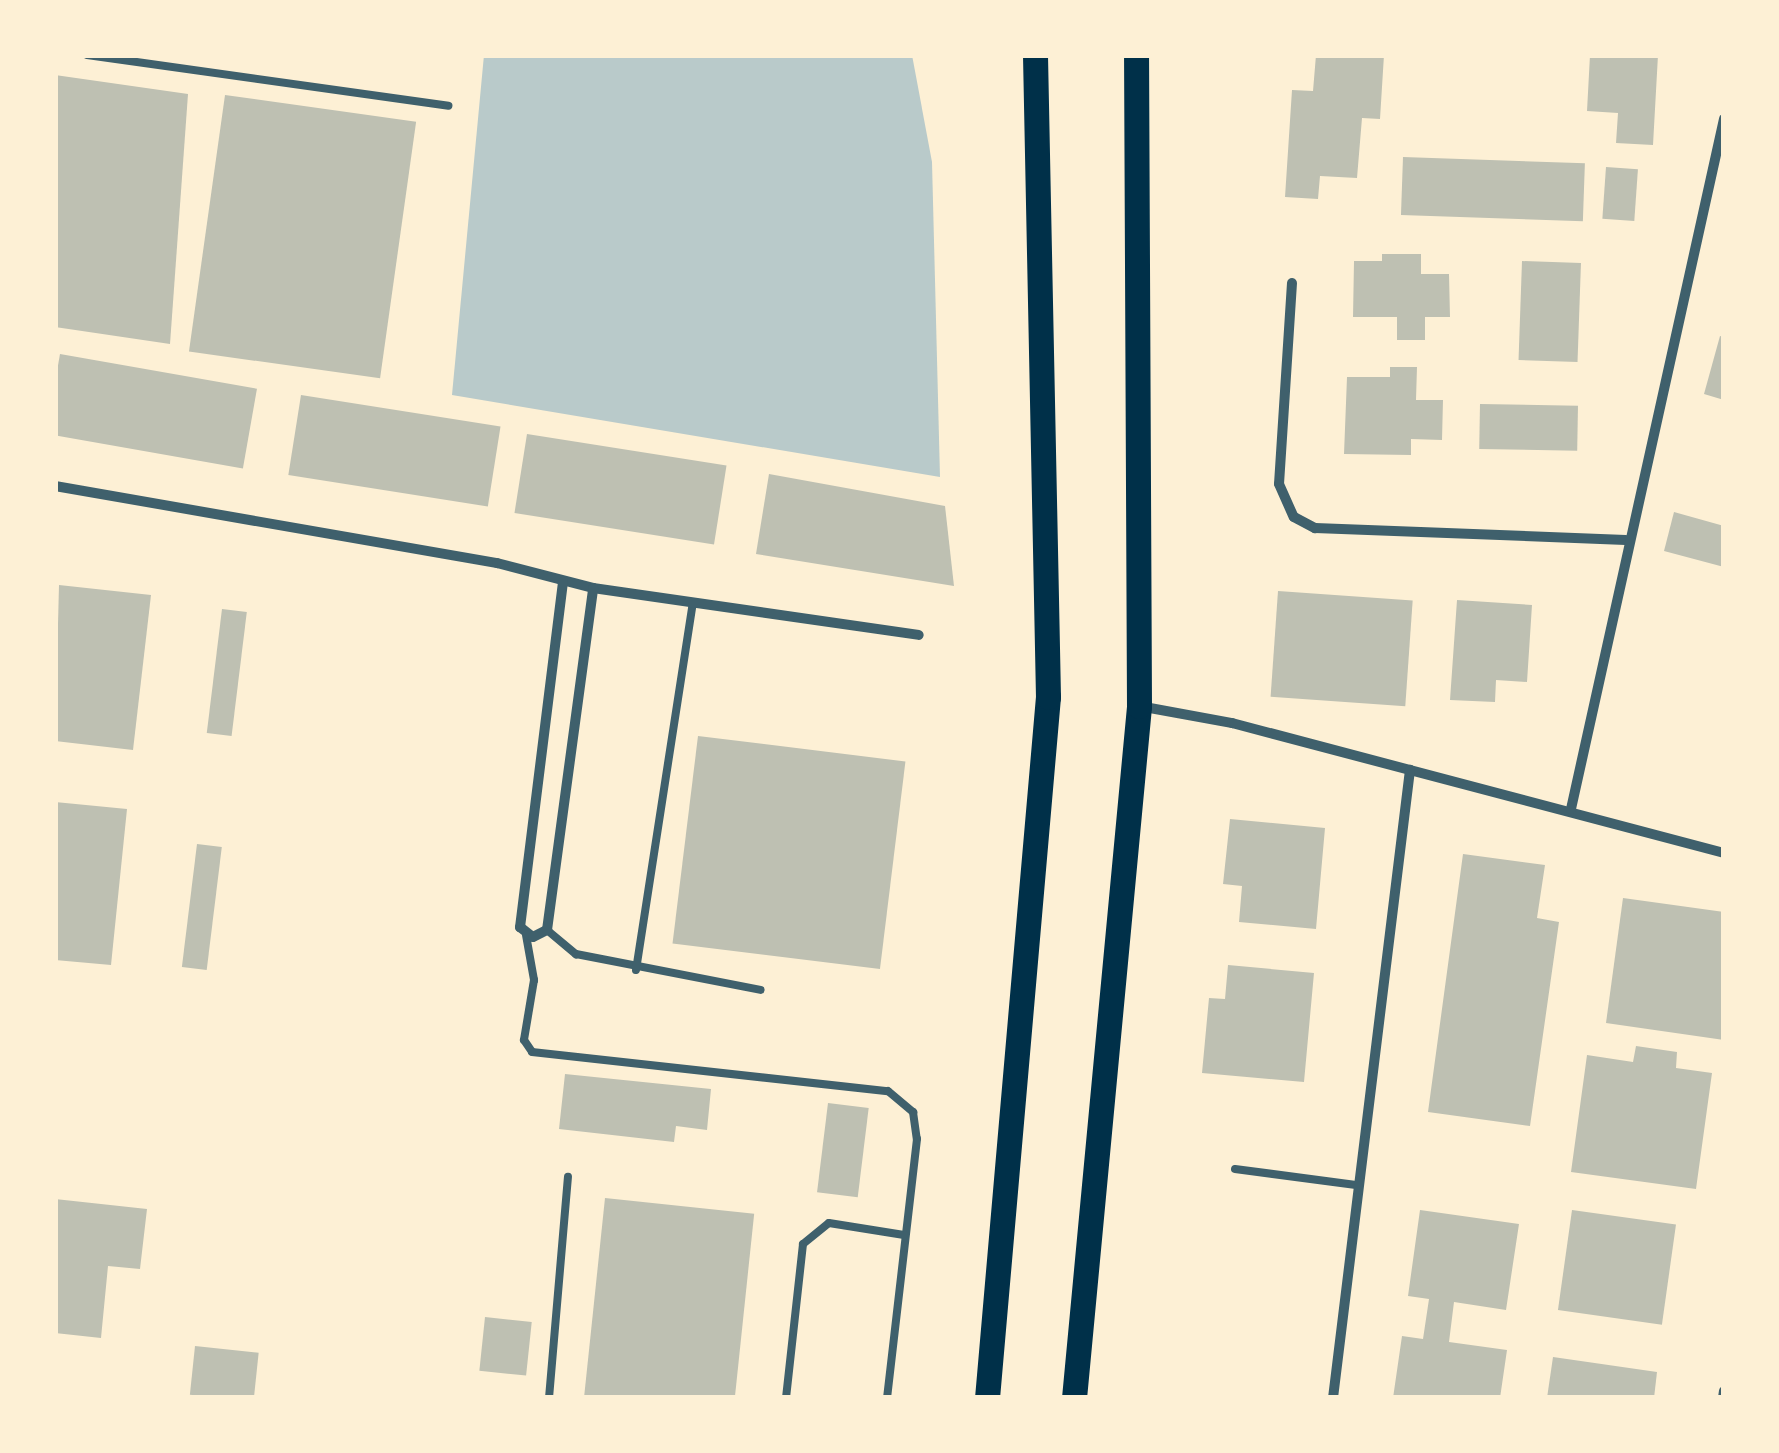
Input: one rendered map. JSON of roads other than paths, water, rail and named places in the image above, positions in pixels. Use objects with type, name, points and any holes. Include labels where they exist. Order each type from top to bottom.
[{"type":"main road","points":[[987,1398],[1048,698],[1034,55]]},
{"type":"main road","points":[[1074,1398],[1140,706],[1136,55]]},
{"type":"street","points":[[1571,809],[1626,540],[1724,120]]},
{"type":"street","points":[[1292,282],[1279,484],[1294,517],[1315,528],[1626,540]]},
{"type":"street","points":[[55,486],[497,563],[592,588],[919,635]]},
{"type":"street","points":[[563,582],[520,927],[526,936],[547,930],[592,588]]},
{"type":"street","points":[[1140,706],[1571,809],[1724,853]]},
{"type":"street","points":[[1334,1398],[1356,1185],[1410,770]]},
{"type":"lane","points":[[88,55],[448,106]]},
{"type":"lane","points":[[636,970],[693,603]]},
{"type":"lane","points":[[547,930],[576,954],[636,970],[762,990]]},
{"type":"lane","points":[[526,936],[534,980],[524,1040],[532,1052],[888,1091],[914,1112],[917,1139],[887,1398]]},
{"type":"lane","points":[[1236,1168],[1356,1185]]},
{"type":"lane","points":[[549,1398],[568,1177]]},
{"type":"lane","points":[[786,1398],[804,1244],[829,1223],[904,1235]]}]
